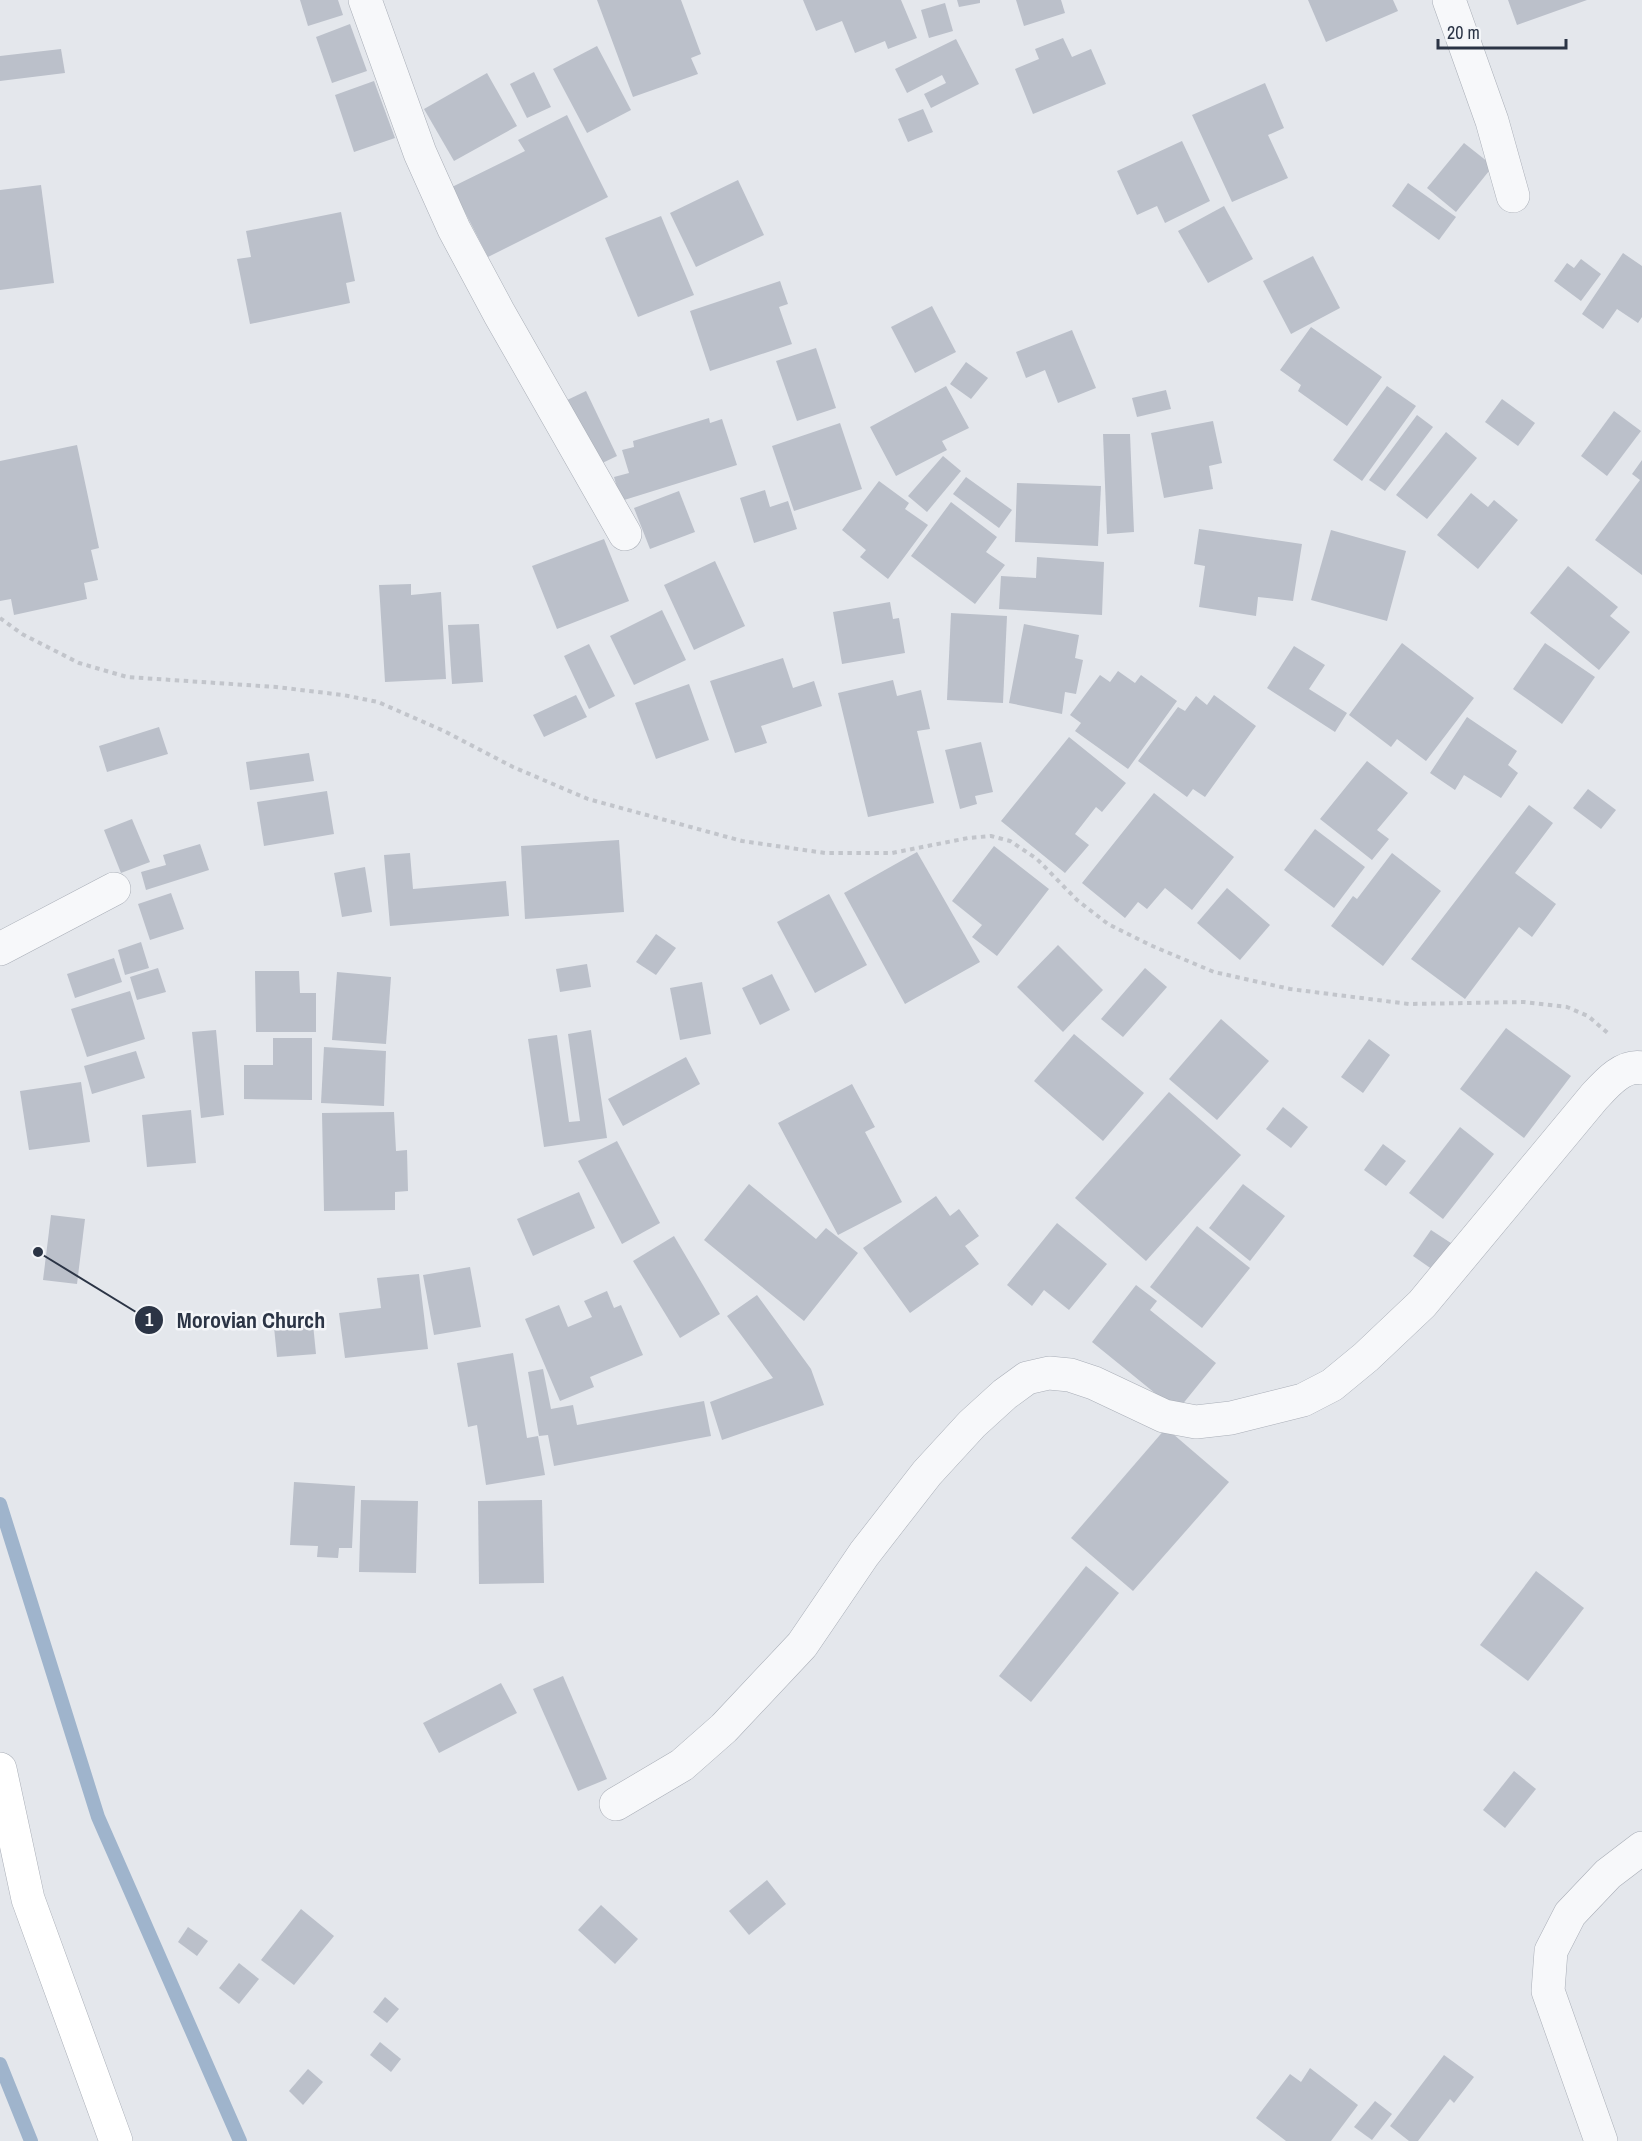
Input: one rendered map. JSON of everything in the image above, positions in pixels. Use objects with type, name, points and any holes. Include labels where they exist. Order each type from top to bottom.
[{"type":"main road","points":[[0,1769],[28,1899],[116,2141]]},
{"type":"street","points":[[365,0],[420,153],[453,229],[625,534]]},
{"type":"street","points":[[1449,0],[1492,121],[1514,196]]},
{"type":"street","points":[[0,949],[114,889]]},
{"type":"street","points":[[616,1804],[682,1765],[724,1728],[802,1645],[864,1554],[927,1473],[972,1424],[1005,1394],[1027,1378],[1049,1373],[1070,1375],[1094,1383],[1164,1416],[1196,1422],[1231,1418],[1303,1400],[1332,1385],[1366,1357],[1422,1304],[1594,1097],[1613,1077],[1638,1067]]},
{"type":"street","points":[[1601,2141],[1548,1991],[1551,1950],[1570,1914],[1608,1874],[1642,1848]]},
{"type":"path","points":[[0,618],[22,634],[79,663],[127,677],[276,687],[343,695],[378,702],[444,731],[513,767],[588,800],[742,842],[825,854],[892,853],[968,838],[991,836],[1010,841],[1037,859],[1077,900],[1108,924],[1150,945],[1215,972],[1290,989],[1409,1004],[1524,1002],[1567,1007],[1588,1016],[1607,1031],[1638,1067]]},
{"type":"building","points":[[300,0],[338,0],[343,15],[308,26]]},
{"type":"building","points":[[597,0],[681,0],[701,54],[691,58],[698,74],[633,97]]},
{"type":"building","points":[[803,0],[901,0],[917,38],[888,49],[885,41],[855,53],[842,21],[816,31]]},
{"type":"building","points":[[957,0],[980,0],[980,3],[959,7]]},
{"type":"building","points":[[1016,0],[1061,0],[1065,13],[1024,26]]},
{"type":"building","points":[[1308,0],[1393,0],[1398,11],[1326,42]]},
{"type":"building","points":[[1508,0],[1587,0],[1517,25]]},
{"type":"building","points":[[945,3],[953,31],[929,38],[921,10]]},
{"type":"building","points":[[350,24],[367,71],[332,83],[316,37]]},
{"type":"building","points":[[1063,38],[1072,57],[1091,49],[1106,84],[1033,114],[1015,69],[1039,59],[1035,49]]},
{"type":"building","points":[[956,39],[979,84],[931,108],[924,94],[946,83],[942,75],[907,93],[895,69]]},
{"type":"building","points":[[597,46],[631,110],[587,133],[553,69]]},
{"type":"building","points":[[61,49],[65,73],[0,81],[0,56]]},
{"type":"building","points":[[534,72],[551,107],[527,118],[510,84]]},
{"type":"building","points":[[487,73],[517,126],[454,161],[424,109]]},
{"type":"building","points":[[374,81],[395,138],[354,152],[335,95]]},
{"type":"building","points":[[1265,83],[1284,128],[1268,135],[1288,178],[1232,202],[1192,115]]},
{"type":"building","points":[[923,109],[933,132],[908,142],[898,119]]},
{"type":"building","points":[[567,115],[608,197],[488,257],[452,187],[525,151],[518,140]]},
{"type":"building","points":[[1182,141],[1210,201],[1165,223],[1157,206],[1137,215],[1117,171]]},
{"type":"building","points":[[1464,143],[1493,166],[1456,212],[1427,188]]},
{"type":"building","points":[[738,180],[764,235],[696,267],[670,213]]},
{"type":"building","points":[[1408,183],[1456,217],[1439,240],[1392,206]]},
{"type":"building","points":[[41,185],[54,283],[0,290],[0,190]]},
{"type":"building","points":[[1224,206],[1253,259],[1208,283],[1178,231]]},
{"type":"building","points":[[341,212],[355,281],[346,283],[350,303],[250,324],[237,259],[251,257],[246,231]]},
{"type":"building","points":[[661,216],[694,295],[638,317],[605,238]]},
{"type":"building","points":[[1623,253],[1642,266],[1642,317],[1638,323],[1617,309],[1603,329],[1582,314]]},
{"type":"building","points":[[1313,256],[1340,308],[1291,334],[1263,281]]},
{"type":"building","points":[[1581,259],[1601,274],[1581,301],[1554,281],[1567,263],[1574,268]]},
{"type":"building","points":[[780,281],[788,304],[779,307],[792,344],[710,371],[690,311]]},
{"type":"building","points":[[932,306],[956,352],[915,373],[891,327]]},
{"type":"building","points":[[1311,327],[1382,377],[1347,426],[1298,391],[1301,385],[1280,370]]},
{"type":"building","points":[[1072,330],[1096,388],[1058,403],[1045,370],[1026,378],[1016,352]]},
{"type":"building","points":[[816,348],[836,408],[797,421],[776,361]]},
{"type":"building","points":[[966,362],[988,378],[971,399],[950,384]]},
{"type":"building","points":[[946,386],[969,428],[942,441],[947,450],[896,476],[870,427]]},
{"type":"building","points":[[1387,386],[1416,406],[1362,481],[1333,460]]},
{"type":"building","points":[[1166,390],[1171,409],[1137,417],[1132,398]]},
{"type":"building","points":[[586,391],[617,456],[594,467],[563,402]]},
{"type":"building","points":[[1502,399],[1535,423],[1518,446],[1485,422]]},
{"type":"building","points":[[1614,411],[1641,431],[1607,476],[1581,456]]},
{"type":"building","points":[[1417,415],[1433,427],[1385,491],[1369,480]]},
{"type":"building","points":[[709,418],[710,423],[722,419],[737,465],[621,501],[614,477],[629,473],[622,450],[634,447],[633,441]]},
{"type":"building","points":[[1213,421],[1222,463],[1209,466],[1213,489],[1164,498],[1151,433]]},
{"type":"building","points":[[840,423],[862,489],[794,511],[772,446]]},
{"type":"building","points":[[1446,432],[1477,458],[1427,519],[1396,495]]},
{"type":"building","points":[[1103,434],[1130,434],[1134,532],[1107,534]]},
{"type":"building","points":[[77,445],[99,548],[91,550],[98,580],[84,583],[87,599],[14,615],[11,599],[0,601],[0,461]]},
{"type":"building","points":[[943,456],[961,471],[927,512],[908,496]]},
{"type":"building","points":[[1642,460],[1642,575],[1595,540],[1640,480],[1632,474]]},
{"type":"building","points":[[966,477],[1012,510],[999,528],[953,494]]},
{"type":"building","points":[[879,481],[909,503],[905,509],[928,525],[888,579],[860,557],[866,550],[842,530]]},
{"type":"building","points":[[1017,483],[1101,486],[1098,546],[1015,542]]},
{"type":"building","points":[[765,490],[770,507],[788,501],[797,529],[754,543],[740,498]]},
{"type":"building","points":[[679,491],[695,532],[650,549],[634,508]]},
{"type":"building","points":[[1471,493],[1488,507],[1494,500],[1518,520],[1478,569],[1437,535]]},
{"type":"building","points":[[951,502],[997,537],[986,552],[1005,565],[975,604],[911,556]]},
{"type":"building","points":[[1199,529],[1302,544],[1293,601],[1258,597],[1256,616],[1199,607],[1205,566],[1194,564]]},
{"type":"building","points":[[1331,530],[1406,551],[1387,621],[1311,600]]},
{"type":"building","points":[[604,539],[629,601],[557,629],[532,566]]},
{"type":"building","points":[[1037,557],[1104,562],[1102,615],[999,609],[1001,576],[1036,578]]},
{"type":"building","points":[[715,561],[745,626],[694,650],[664,585]]},
{"type":"building","points":[[1568,566],[1618,607],[1610,616],[1630,632],[1599,670],[1530,613]]},
{"type":"building","points":[[411,584],[411,595],[441,592],[446,679],[385,682],[379,585]]},
{"type":"building","points":[[890,602],[893,619],[899,618],[905,653],[842,664],[833,612]]},
{"type":"building","points":[[662,610],[686,660],[634,685],[610,636]]},
{"type":"building","points":[[951,613],[1007,616],[1003,703],[947,700]]},
{"type":"building","points":[[479,624],[483,682],[452,684],[448,625]]},
{"type":"building","points":[[1024,624],[1079,635],[1075,658],[1083,660],[1076,694],[1065,692],[1062,714],[1009,703]]},
{"type":"building","points":[[1402,643],[1474,698],[1426,761],[1397,739],[1391,747],[1349,715]]},
{"type":"building","points":[[1545,643],[1595,677],[1562,724],[1513,689]]},
{"type":"building","points":[[589,644],[615,696],[589,709],[564,656]]},
{"type":"building","points":[[1294,646],[1325,665],[1309,689],[1347,713],[1335,732],[1267,688]]},
{"type":"building","points":[[783,658],[793,688],[814,681],[822,706],[761,726],[767,743],[735,753],[710,681]]},
{"type":"building","points":[[1118,671],[1135,683],[1141,675],[1177,701],[1128,769],[1075,731],[1081,723],[1070,715],[1100,675],[1110,682]]},
{"type":"building","points":[[893,680],[897,696],[921,690],[930,729],[917,731],[934,803],[868,817],[838,693]]},
{"type":"building","points":[[689,684],[709,740],[656,759],[635,703]]},
{"type":"building","points":[[576,695],[587,717],[544,737],[533,715]]},
{"type":"building","points":[[1214,695],[1256,726],[1205,797],[1193,789],[1187,797],[1138,761],[1178,707],[1185,711],[1196,696],[1207,705]]},
{"type":"building","points":[[1467,717],[1517,751],[1508,765],[1518,773],[1501,798],[1464,775],[1455,790],[1430,773]]},
{"type":"building","points":[[159,727],[168,754],[107,772],[99,746]]},
{"type":"building","points":[[1069,737],[1126,783],[1102,812],[1096,807],[1075,834],[1089,845],[1065,873],[1001,821]]},
{"type":"building","points":[[981,742],[993,792],[975,796],[977,804],[960,809],[945,750]]},
{"type":"building","points":[[309,753],[314,781],[250,790],[246,762]]},
{"type":"building","points":[[1367,761],[1408,793],[1377,830],[1389,839],[1372,860],[1320,819]]},
{"type":"building","points":[[1588,789],[1616,810],[1601,829],[1573,808]]},
{"type":"building","points":[[327,791],[334,834],[264,846],[257,802]]},
{"type":"building","points":[[1154,793],[1234,857],[1192,910],[1165,888],[1147,909],[1138,902],[1125,918],[1082,883]]},
{"type":"building","points":[[1529,805],[1553,823],[1515,873],[1556,904],[1532,937],[1519,927],[1465,999],[1411,959]]},
{"type":"building","points":[[132,819],[150,862],[121,873],[104,830]]},
{"type":"building","points":[[1315,829],[1365,867],[1334,908],[1284,870]]},
{"type":"building","points":[[619,840],[624,912],[525,919],[521,846]]},
{"type":"building","points":[[200,844],[209,870],[146,890],[141,872],[166,865],[163,855]]},
{"type":"building","points":[[994,846],[1049,889],[997,956],[972,937],[982,925],[952,901]]},
{"type":"building","points":[[917,852],[980,962],[905,1004],[844,893]]},
{"type":"building","points":[[410,853],[413,889],[506,881],[509,916],[390,926],[384,855]]},
{"type":"building","points":[[1392,853],[1441,891],[1383,966],[1331,926],[1353,896],[1357,899]]},
{"type":"building","points":[[365,867],[372,912],[342,917],[334,873]]},
{"type":"building","points":[[1227,888],[1270,925],[1240,960],[1197,923]]},
{"type":"building","points":[[171,893],[184,929],[150,940],[138,904]]},
{"type":"building","points":[[829,894],[867,965],[815,993],[777,922]]},
{"type":"building","points":[[656,934],[676,948],[656,975],[636,962]]},
{"type":"building","points":[[141,942],[149,968],[125,975],[118,950]]},
{"type":"building","points":[[1058,945],[1103,990],[1063,1032],[1017,987]]},
{"type":"building","points":[[114,958],[122,982],[75,998],[67,974]]},
{"type":"building","points":[[587,964],[591,987],[560,992],[556,969]]},
{"type":"building","points":[[158,968],[166,992],[137,1000],[130,977]]},
{"type":"building","points":[[1145,968],[1167,987],[1123,1037],[1101,1019]]},
{"type":"building","points":[[255,971],[299,971],[300,993],[316,993],[316,1032],[256,1032]]},
{"type":"building","points":[[337,972],[391,977],[386,1044],[332,1040]]},
{"type":"building","points":[[772,974],[790,1010],[760,1025],[742,988]]},
{"type":"building","points":[[702,982],[711,1034],[680,1040],[670,988]]},
{"type":"building","points":[[130,991],[145,1039],[87,1057],[71,1009]]},
{"type":"building","points":[[1221,1019],[1269,1061],[1217,1120],[1169,1079]]},
{"type":"building","points":[[1506,1028],[1571,1076],[1524,1138],[1460,1089]]},
{"type":"building","points":[[216,1030],[224,1115],[201,1118],[192,1032]]},
{"type":"building","points":[[591,1030],[607,1138],[544,1147],[528,1039],[557,1035],[569,1122],[580,1121],[568,1034]]},
{"type":"building","points":[[1074,1034],[1144,1093],[1103,1141],[1034,1081]]},
{"type":"building","points":[[273,1038],[312,1038],[312,1100],[244,1099],[244,1065],[273,1065]]},
{"type":"building","points":[[1369,1039],[1390,1055],[1363,1093],[1341,1077]]},
{"type":"building","points":[[324,1047],[386,1051],[384,1106],[321,1103]]},
{"type":"building","points":[[136,1051],[145,1078],[92,1094],[84,1066]]},
{"type":"building","points":[[686,1057],[700,1084],[623,1126],[608,1099]]},
{"type":"building","points":[[81,1082],[90,1142],[29,1150],[20,1091]]},
{"type":"building","points":[[852,1084],[875,1127],[865,1132],[902,1202],[838,1235],[778,1123]]},
{"type":"building","points":[[1169,1092],[1241,1155],[1146,1261],[1075,1198]]},
{"type":"building","points":[[1283,1107],[1308,1127],[1291,1148],[1266,1129]]},
{"type":"building","points":[[191,1110],[196,1163],[147,1167],[142,1115]]},
{"type":"building","points":[[394,1112],[396,1151],[407,1150],[408,1191],[395,1192],[395,1210],[324,1211],[322,1113]]},
{"type":"building","points":[[1460,1127],[1494,1154],[1443,1219],[1409,1193]]},
{"type":"building","points":[[617,1141],[660,1223],[622,1244],[578,1161]]},
{"type":"building","points":[[1383,1144],[1406,1161],[1386,1186],[1364,1170]]},
{"type":"building","points":[[749,1184],[816,1239],[826,1228],[858,1253],[804,1321],[704,1240]]},
{"type":"building","points":[[1243,1184],[1285,1216],[1250,1261],[1209,1228]]},
{"type":"building","points":[[579,1192],[595,1228],[533,1256],[517,1219]]},
{"type":"building","points":[[936,1196],[950,1216],[959,1209],[979,1236],[965,1246],[979,1264],[910,1313],[863,1248]]},
{"type":"building","points":[[51,1215],[85,1219],[77,1284],[43,1280]]},
{"type":"building","points":[[1057,1223],[1107,1264],[1069,1310],[1044,1290],[1032,1306],[1007,1285]]},
{"type":"building","points":[[1197,1226],[1250,1268],[1202,1328],[1150,1287]]},
{"type":"building","points":[[1431,1230],[1457,1247],[1439,1274],[1413,1256]]},
{"type":"building","points":[[674,1236],[720,1314],[680,1338],[633,1261]]},
{"type":"building","points":[[470,1267],[481,1327],[434,1335],[423,1275]]},
{"type":"building","points":[[419,1274],[428,1349],[345,1358],[339,1313],[381,1308],[377,1278]]},
{"type":"building","points":[[1136,1285],[1157,1301],[1150,1310],[1216,1363],[1177,1411],[1092,1342]]},
{"type":"building","points":[[607,1291],[614,1308],[621,1305],[643,1355],[590,1377],[594,1387],[560,1401],[525,1319],[559,1305],[568,1327],[592,1317],[584,1301]]},
{"type":"building","points":[[757,1295],[811,1369],[824,1405],[722,1440],[710,1402],[773,1378],[727,1316]]},
{"type":"building","points":[[312,1314],[316,1354],[277,1357],[273,1317]]},
{"type":"building","points":[[513,1353],[527,1438],[538,1436],[545,1475],[486,1485],[477,1425],[468,1427],[457,1363]]},
{"type":"building","points":[[543,1369],[551,1409],[573,1405],[577,1425],[704,1401],[711,1436],[554,1466],[548,1435],[539,1436],[528,1372]]},
{"type":"building","points":[[1166,1428],[1229,1482],[1133,1591],[1071,1538]]},
{"type":"building","points":[[294,1482],[355,1486],[352,1548],[339,1548],[338,1558],[317,1557],[318,1546],[290,1545]]},
{"type":"building","points":[[361,1500],[418,1501],[416,1573],[359,1572]]},
{"type":"building","points":[[542,1500],[544,1583],[479,1584],[478,1501]]},
{"type":"building","points":[[1086,1566],[1119,1593],[1031,1702],[999,1676]]},
{"type":"building","points":[[1536,1571],[1584,1608],[1528,1681],[1480,1645]]},
{"type":"building","points":[[563,1676],[607,1779],[578,1791],[533,1689]]},
{"type":"building","points":[[501,1683],[517,1713],[439,1753],[423,1723]]},
{"type":"building","points":[[1514,1771],[1536,1789],[1505,1828],[1483,1810]]},
{"type":"building","points":[[767,1880],[786,1904],[749,1935],[729,1911]]},
{"type":"building","points":[[601,1905],[638,1939],[615,1964],[578,1930]]},
{"type":"building","points":[[301,1909],[334,1936],[294,1985],[261,1960]]},
{"type":"building","points":[[188,1927],[208,1941],[197,1956],[178,1942]]},
{"type":"building","points":[[239,1963],[259,1979],[239,2004],[219,1988]]},
{"type":"building","points":[[385,1997],[399,2009],[387,2023],[373,2012]]},
{"type":"building","points":[[380,2042],[401,2059],[391,2072],[370,2055]]},
{"type":"building","points":[[1444,2055],[1474,2077],[1454,2103],[1450,2099],[1418,2141],[1409,2141],[1390,2126]]},
{"type":"building","points":[[1310,2068],[1358,2105],[1331,2141],[1286,2141],[1256,2118],[1290,2074],[1301,2082]]},
{"type":"building","points":[[308,2069],[323,2082],[303,2105],[289,2091]]},
{"type":"building","points":[[1375,2101],[1392,2114],[1372,2140],[1354,2127]]},
{"type":"waterway","points":[[0,1504],[98,1817],[240,2141]]},
{"type":"waterway","points":[[0,2064],[31,2141]]},
{"type":"place","name":"Morovian Church","points":[[38,1252]]}]
